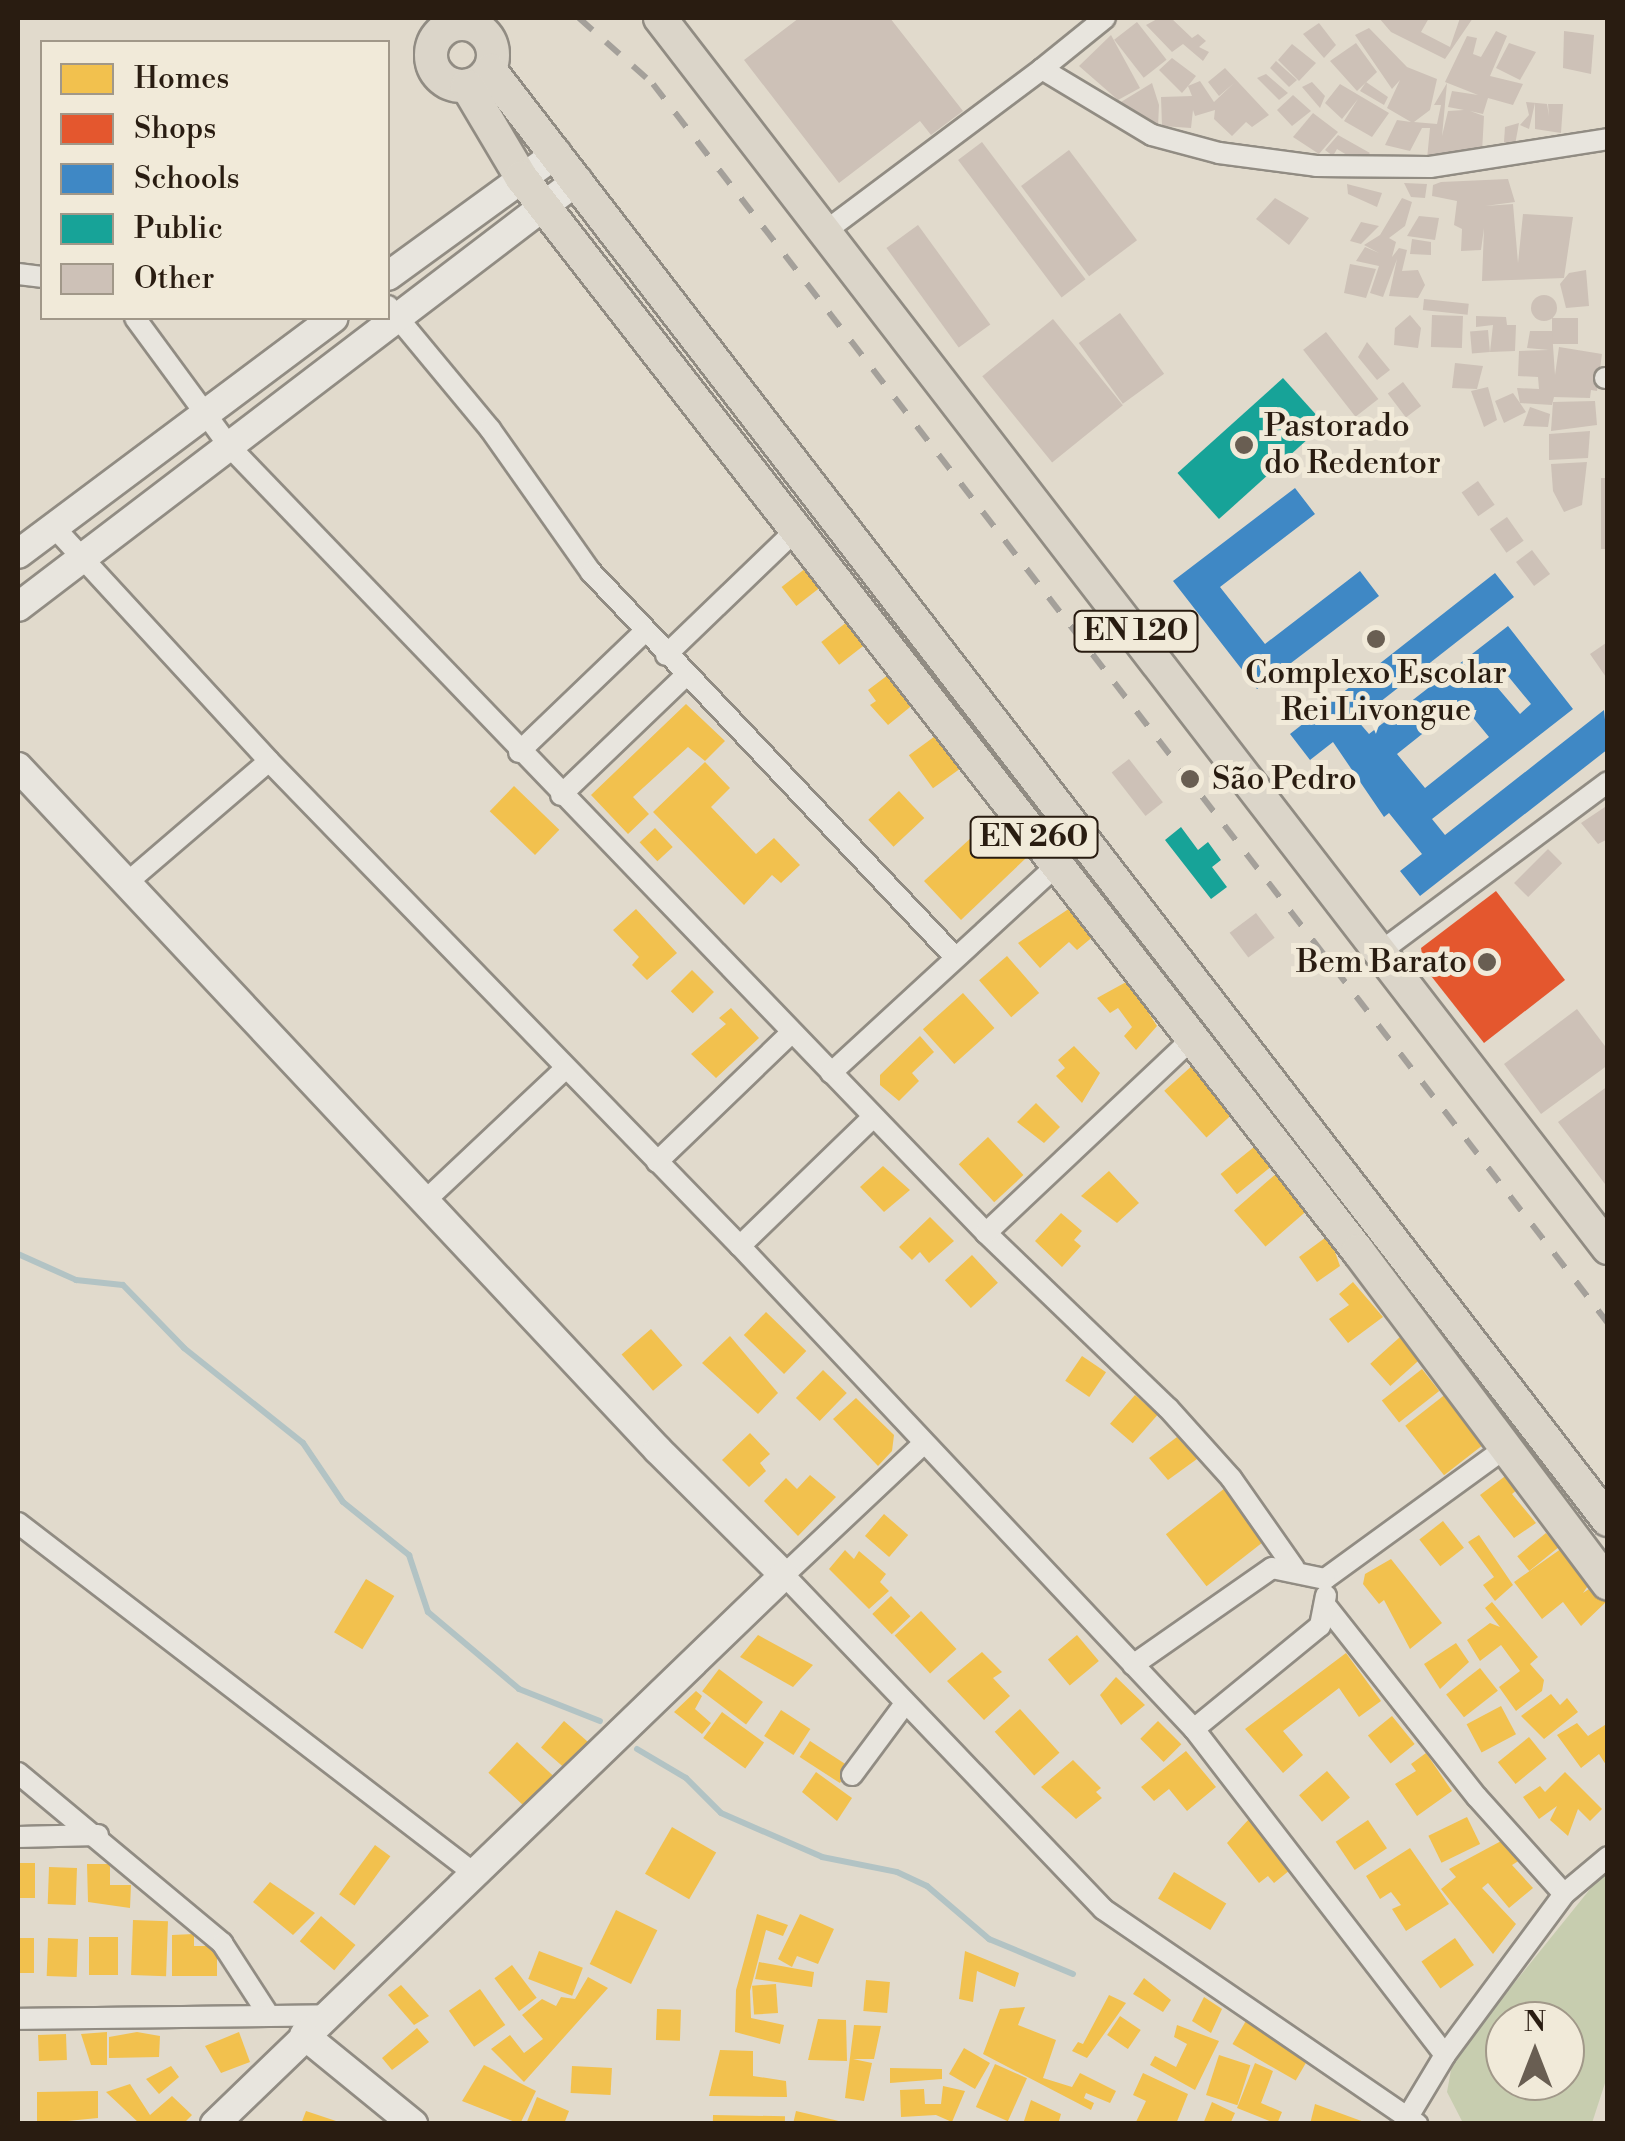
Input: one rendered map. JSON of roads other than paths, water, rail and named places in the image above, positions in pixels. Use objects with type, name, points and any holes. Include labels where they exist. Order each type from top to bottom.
[{"type":"main road","name":"EN 120","points":[[660,18],[1608,1248]]},
{"type":"main road","points":[[435,24],[470,25],[485,54],[447,82],[434,67],[435,24]]},
{"type":"main road","name":"EN 260","points":[[485,54],[699,343],[1608,1520]]},
{"type":"main road","name":"EN 260","points":[[485,54],[521,177],[921,685],[1190,1041],[1358,1251],[1608,1584]]},
{"type":"main road","points":[[669,366],[699,343]]},
{"type":"main road","points":[[921,685],[950,664]]},
{"type":"main road","points":[[1358,1251],[1385,1230]]},
{"type":"street","points":[[827,230],[1105,18]]},
{"type":"street","points":[[1042,69],[1152,136],[1219,154],[1316,166],[1430,167],[1608,139]]},
{"type":"street","points":[[390,275],[557,153]]},
{"type":"street","points":[[578,180],[392,312],[644,632],[955,956]]},
{"type":"street","points":[[136,320],[202,417],[518,752],[986,1233],[1168,1408],[1231,1478],[1294,1568]]},
{"type":"street","points":[[18,554],[330,320]]},
{"type":"street","points":[[18,608],[229,446],[382,320]]},
{"type":"street","points":[[53,526],[269,761],[740,1246],[1194,1729],[1445,2055]]},
{"type":"street","points":[[666,655],[796,530]]},
{"type":"street","points":[[518,752],[644,632]]},
{"type":"street","points":[[561,796],[686,676]]},
{"type":"street","points":[[129,881],[269,761]]},
{"type":"street","points":[[18,767],[428,1198],[658,1450],[784,1575],[904,1705],[1103,1909],[1413,2120],[1445,2055],[1564,1894],[1608,1857]]},
{"type":"street","points":[[1380,952],[1608,782]]},
{"type":"street","points":[[831,1073],[1056,866]]},
{"type":"street","points":[[657,1162],[792,1033]]},
{"type":"street","points":[[986,1233],[1190,1041]]},
{"type":"street","points":[[428,1198],[565,1069]]},
{"type":"street","points":[[740,1246],[873,1117]]},
{"type":"street","points":[[214,2124],[922,1444]]},
{"type":"street","points":[[1325,1579],[1505,1448]]},
{"type":"street","points":[[18,1523],[475,1874]]},
{"type":"street","points":[[1133,1664],[1240,1586],[1272,1568],[1294,1568],[1325,1579]]},
{"type":"street","points":[[1194,1729],[1306,1639],[1326,1606],[1325,1579]]},
{"type":"street","points":[[1326,1606],[1477,1798],[1564,1894]]},
{"type":"street","points":[[852,1774],[904,1705]]},
{"type":"street","points":[[18,1773],[98,1835],[222,1943],[266,2011]]},
{"type":"street","points":[[18,1836],[98,1835]]},
{"type":"street","points":[[18,2019],[266,2011],[325,2015]]},
{"type":"street","points":[[304,2035],[413,2124]]},
{"type":"waterway","points":[[18,1254],[76,1280],[123,1285],[184,1348],[303,1443],[343,1502],[409,1555],[428,1612],[519,1689],[600,1721]]},
{"type":"waterway","points":[[637,1749],[686,1778],[721,1813],[822,1857],[897,1872],[927,1886],[989,1939],[1073,1974]]},
{"type":"railway","points":[[579,18],[653,84],[1608,1323]]},
{"type":"place","name":"Pastorado do Redentor","points":[[1244,445]]},
{"type":"place","name":"Complexo Escolar Rei Livongue","points":[[1376,639]]},
{"type":"place","name":"São Pedro","points":[[1190,779]]},
{"type":"place","name":"Bem Barato","points":[[1487,962]]}]
